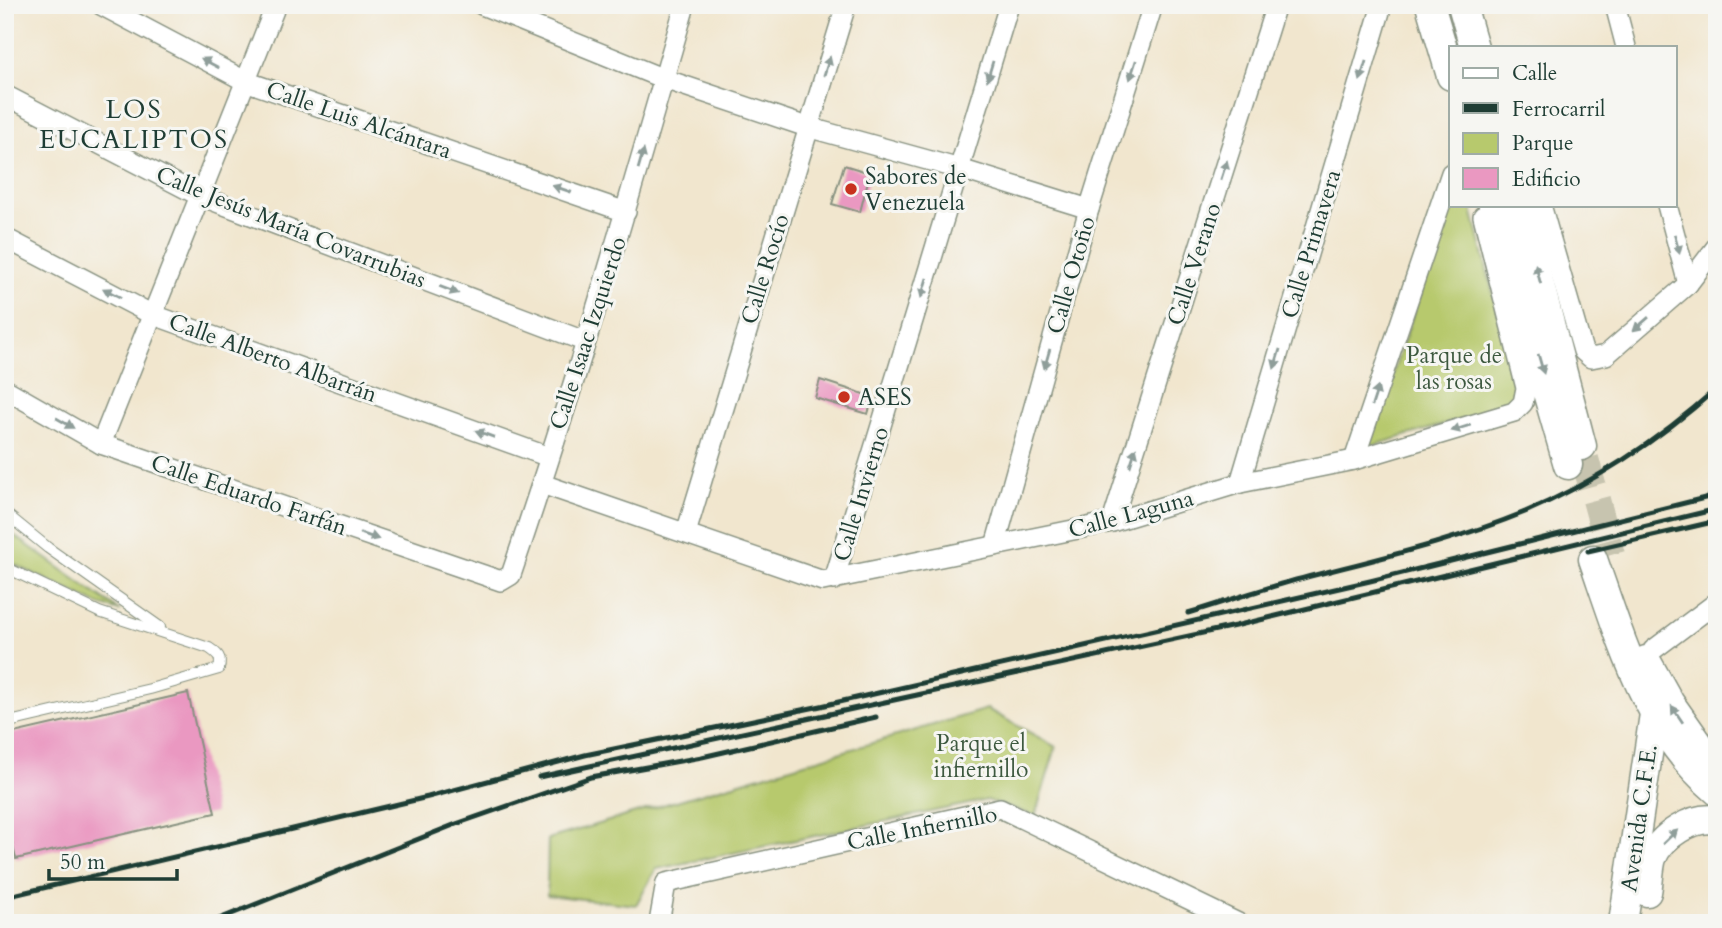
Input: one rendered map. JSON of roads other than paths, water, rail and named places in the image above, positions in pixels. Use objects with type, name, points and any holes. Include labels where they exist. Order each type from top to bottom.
[{"type":"main road","points":[[1430,5],[1449,69]]},
{"type":"main road","points":[[1465,6],[1474,46]]},
{"type":"main road","points":[[1493,206],[1576,462],[1519,206]]},
{"type":"main road","points":[[1717,769],[1670,703],[1646,659],[1602,557],[1627,656],[1654,714],[1676,747],[1717,791]]},
{"type":"main road","name":"Avenida C.F.E.","points":[[1623,923],[1654,714]]},
{"type":"main road","name":"Avenida C.F.E.","points":[[1643,923],[1652,858],[1665,840],[1684,825],[1710,818],[1717,820]]},
{"type":"street","name":"Calle Luis Alcántara","points":[[101,5],[245,81],[626,212]]},
{"type":"street","points":[[101,444],[150,313],[276,5]]},
{"type":"street","points":[[482,5],[664,79],[807,127],[960,169],[1089,209]]},
{"type":"street","name":"Calle Isaac Izquierdo","points":[[501,581],[511,575],[542,484],[626,212],[685,5]]},
{"type":"street","name":"Calle Rocío","points":[[686,533],[846,5]]},
{"type":"street","name":"Calle Invierno","points":[[834,580],[1009,5]]},
{"type":"street","name":"Calle Otoño","points":[[995,546],[1089,209],[1153,5]]},
{"type":"street","name":"Calle Verano","points":[[1112,522],[1276,5]]},
{"type":"street","name":"Calle Primavera","points":[[1240,483],[1382,5]]},
{"type":"street","points":[[1615,5],[1626,46]]},
{"type":"street","name":"Calle Jesús María Covarrubias","points":[[5,96],[198,195],[584,341]]},
{"type":"street","points":[[1354,460],[1449,179]]},
{"type":"street","name":"Calle Laguna","points":[[542,484],[823,581],[1112,522],[1240,483],[1354,460],[1514,412],[1523,402],[1526,388],[1481,206]]},
{"type":"street","points":[[1541,206],[1583,351],[1591,358],[1605,355],[1688,284],[1717,246]]},
{"type":"street","points":[[1667,206],[1688,284]]},
{"type":"street","name":"Calle Alberto Albarrán","points":[[5,238],[150,313],[549,457]]},
{"type":"street","name":"Calle Eduardo Farfán","points":[[5,390],[101,444],[501,581]]},
{"type":"street","points":[[1653,650],[1717,602]]},
{"type":"street","name":"Calle Infiernillo","points":[[659,923],[667,883],[1000,808],[1238,923]]},
{"type":"lane","points":[[5,513],[48,548],[166,631]]},
{"type":"lane","points":[[5,567],[99,612],[166,631],[218,654],[219,669],[150,689],[5,723]]},
{"type":"tunnel","points":[[1585,459],[1611,555]]},
{"type":"railway","points":[[1188,613],[1285,583],[1436,543],[1525,512],[1577,487],[1626,458],[1673,425],[1717,388]]},
{"type":"railway","points":[[5,897],[428,797],[585,755],[821,706],[1370,581],[1717,495]]},
{"type":"railway","points":[[539,777],[1235,626],[1717,509]]},
{"type":"railway","points":[[1588,551],[1717,521]]},
{"type":"railway","points":[[209,923],[456,824],[591,777],[702,757],[876,717]]},
{"type":"place","name":"Sabores de Venezuela","points":[[851,189]]},
{"type":"place","name":"ASES","points":[[844,397]]},
{"type":"district","name":"LOS EUCALIPTOS","points":[[134,124]]},
{"type":"park label","name":"Parque de las rosas","points":[[1454,368]]},
{"type":"park label","name":"Parque el infiernillo","points":[[981,756]]}]
